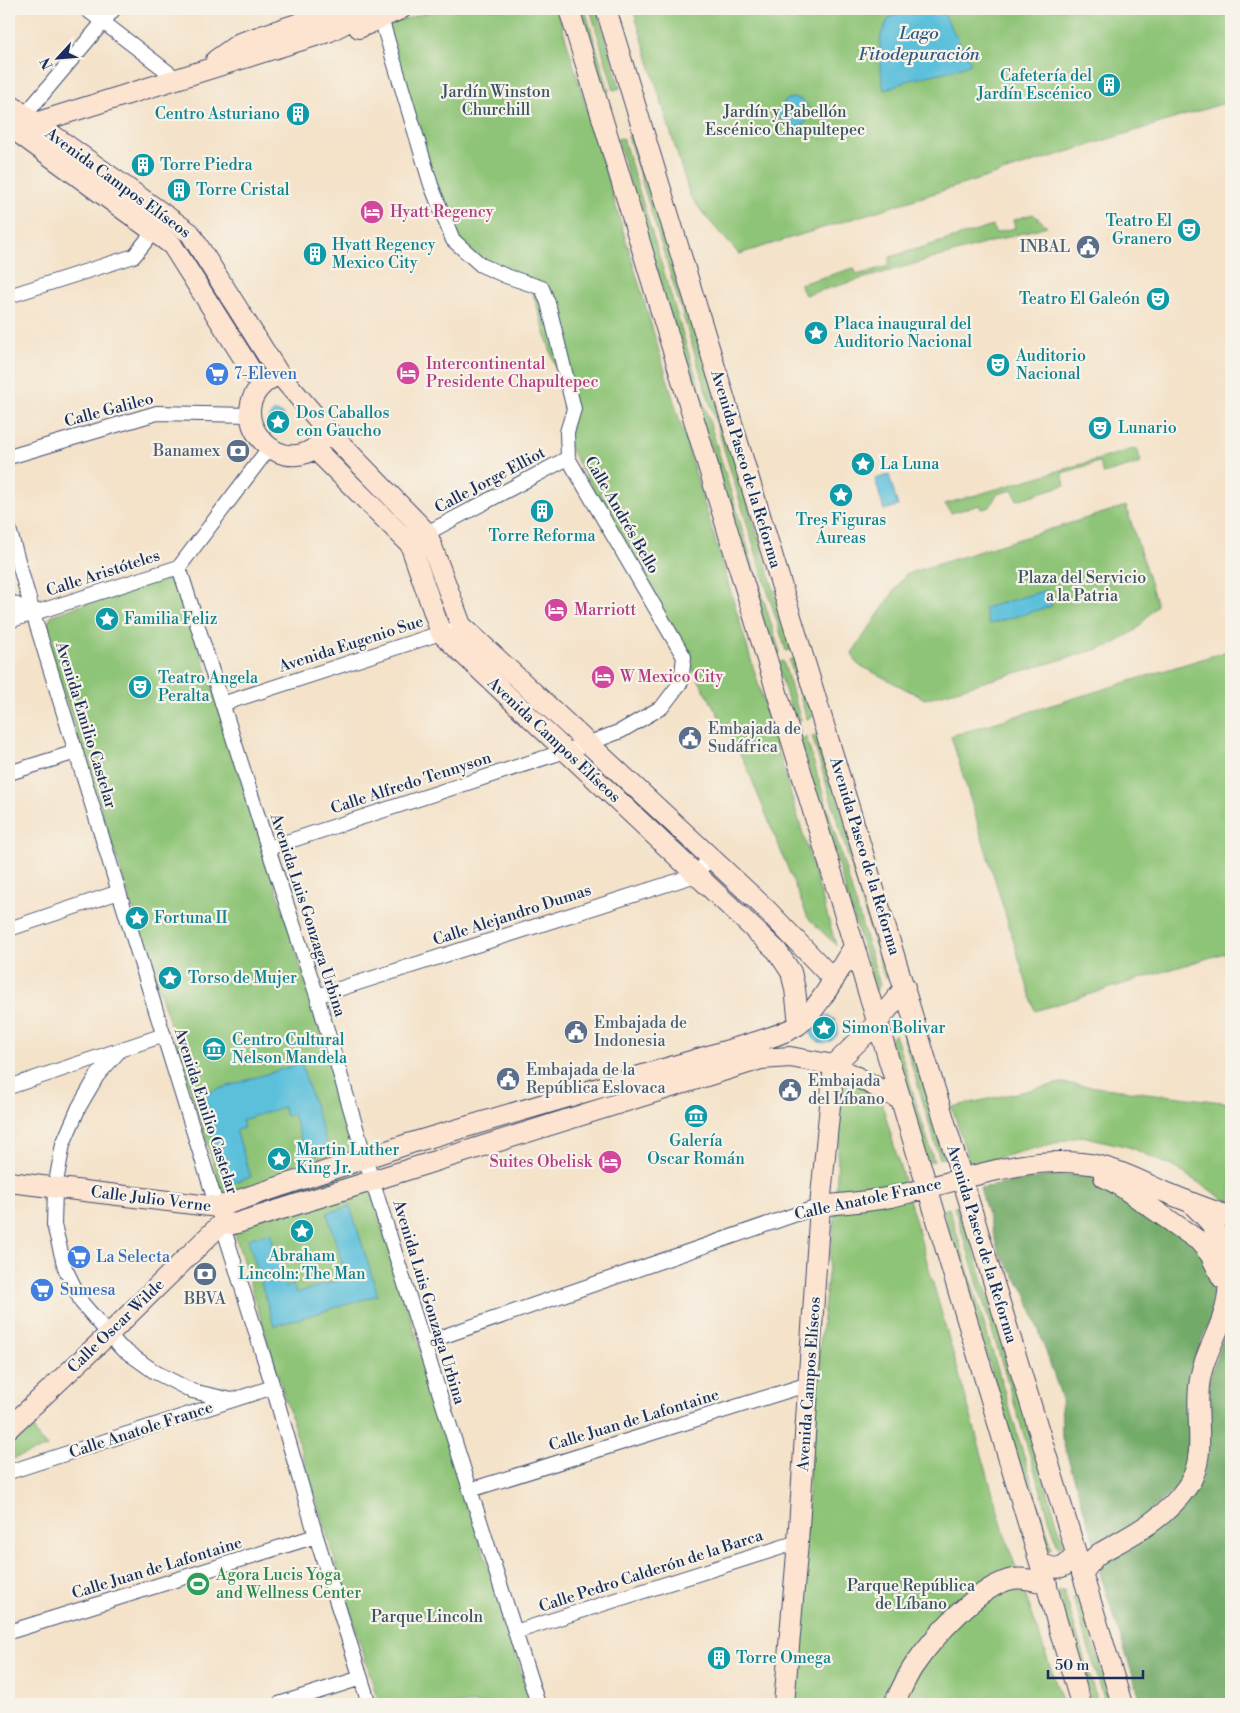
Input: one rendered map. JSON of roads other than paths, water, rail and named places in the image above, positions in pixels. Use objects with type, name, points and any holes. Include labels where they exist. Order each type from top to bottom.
[{"type":"street","points":[[86,9],[177,79]]},
{"type":"street","points":[[17,121],[114,9]]},
{"type":"street","points":[[17,121],[177,79],[202,70],[240,43],[338,9]]},
{"type":"street","points":[[202,70],[252,69],[306,52],[377,13],[401,9]]},
{"type":"street","points":[[569,9],[901,1100],[1081,1704]]},
{"type":"street","name":"Avenida Paseo de la Reforma","points":[[606,9],[1122,1704]]},
{"type":"street","name":"Calle Andrés Bello","points":[[377,13],[431,185],[453,240],[481,265],[542,288],[548,303],[574,409],[567,432],[568,458],[684,657],[681,682],[662,707],[620,731],[565,751]]},
{"type":"street","name":"Avenida Campos Elíseos","points":[[17,121],[165,215],[190,233],[279,374]]},
{"type":"street","name":"Avenida Campos Elíseos","points":[[17,121],[172,245],[261,386]]},
{"type":"street","points":[[9,296],[134,256],[165,215]]},
{"type":"street","points":[[279,374],[328,431],[319,444],[304,453],[286,454],[268,448],[252,426],[250,415],[253,399],[261,386],[279,374]]},
{"type":"street","name":"Calle Galileo","points":[[9,457],[157,413],[250,415]]},
{"type":"street","name":"Avenida Campos Elíseos","points":[[328,431],[427,533],[461,625],[766,909],[834,980]]},
{"type":"street","name":"Calle Aristóteles","points":[[9,621],[179,567],[268,448]]},
{"type":"street","name":"Avenida Campos Elíseos","points":[[314,448],[410,544],[441,633],[776,951],[790,972],[795,989],[799,1024]]},
{"type":"street","name":"Calle Jorge Elliot","points":[[427,533],[568,458]]},
{"type":"street","name":"Avenida Emilio Castelar","points":[[9,529],[33,613],[273,1387],[316,1536],[370,1704]]},
{"type":"street","name":"Avenida Luis Gonzaga Urbina","points":[[179,567],[317,996],[373,1181],[538,1704]]},
{"type":"street","points":[[9,601],[33,613]]},
{"type":"street","name":"Avenida Eugenio Sue","points":[[222,704],[461,625]]},
{"type":"street","name":"Calle Alfredo Tennyson","points":[[268,848],[565,751]]},
{"type":"street","points":[[9,773],[76,752]]},
{"type":"street","points":[[696,875],[710,857]]},
{"type":"street","name":"Calle Alejandro Dumas","points":[[317,996],[696,875]]},
{"type":"street","points":[[9,928],[119,892]]},
{"type":"street","name":"Calle Julio Verne","points":[[220,1215],[366,1158],[412,1143],[758,1042],[789,1030],[799,1024],[818,1002],[854,947]]},
{"type":"street","points":[[834,1065],[877,1022],[905,987]]},
{"type":"street","points":[[9,1087],[164,1035]]},
{"type":"street","points":[[120,1050],[97,1076],[79,1106],[63,1144],[55,1188],[54,1224],[65,1268],[82,1303],[120,1347],[155,1372],[192,1391],[232,1400]]},
{"type":"street","name":"Calle Julio Verne","points":[[9,1182],[220,1215],[234,1224],[761,1059],[790,1057],[834,1065],[901,1100]]},
{"type":"street","name":"Avenida Campos Elíseos","points":[[784,1704],[798,1542],[820,1206],[834,1065]]},
{"type":"street","points":[[412,1143],[407,1150],[408,1159],[413,1164],[419,1166]]},
{"type":"street","name":"Calle Anatole France","points":[[424,1343],[820,1206],[890,1197],[962,1177],[1037,1163],[1089,1164],[1113,1170],[1231,1218]]},
{"type":"street","points":[[1075,1164],[1119,1185],[1199,1241],[1210,1254],[1219,1272],[1227,1302]]},
{"type":"street","points":[[1082,1574],[1100,1552],[1143,1530],[1167,1510],[1188,1486],[1199,1457],[1198,1401],[1201,1373],[1227,1302],[1228,1272],[1223,1249],[1212,1224],[1190,1202]]},
{"type":"street","name":"Calle Oscar Wilde","points":[[9,1428],[109,1334],[220,1215]]},
{"type":"street","name":"Calle Juan de Lafontaine","points":[[470,1490],[809,1384]]},
{"type":"street","name":"Calle Anatole France","points":[[9,1472],[273,1387]]},
{"type":"street","name":"Calle Juan de Lafontaine","points":[[9,1632],[316,1536]]},
{"type":"street","name":"Calle Pedro Calderón de la Barca","points":[[515,1632],[798,1542]]},
{"type":"street","points":[[1040,1562],[1051,1568],[1061,1568],[1070,1563],[1076,1553]]},
{"type":"street","points":[[894,1704],[913,1667],[958,1614],[983,1593],[1004,1581],[1014,1579],[1023,1578],[1046,1584]]},
{"type":"street","points":[[279,1704],[361,1678]]},
{"type":"water","name":"Lago Fitodepuración","points":[[941,9],[971,63],[953,70],[910,80],[884,90],[879,58],[881,34],[889,18],[901,12]]},
{"type":"water","points":[[794,98],[805,102],[809,113],[805,124],[794,128],[783,124],[779,113],[783,102]]},
{"type":"water","points":[[273,412],[280,413],[285,418],[287,425],[285,432],[278,432],[271,426],[270,418]]},
{"type":"water","points":[[889,475],[898,506],[884,510],[875,479]]},
{"type":"water","points":[[1047,590],[1052,606],[989,624],[984,608]]},
{"type":"water","points":[[824,1015],[834,1019],[838,1029],[834,1039],[824,1043],[814,1039],[810,1029],[814,1019]]},
{"type":"water","points":[[301,1063],[329,1151],[307,1158],[293,1114],[286,1116],[283,1107],[242,1120],[244,1128],[236,1130],[251,1177],[228,1184],[200,1095]]},
{"type":"water","points":[[350,1206],[378,1295],[274,1326],[248,1239],[270,1232],[286,1287],[293,1285],[296,1293],[339,1280],[337,1271],[344,1269],[327,1213]]},
{"type":"place","name":"Cafetería del Jardín Escénico","points":[[1109,85]]},
{"type":"place","name":"Centro Asturiano","points":[[298,114]]},
{"type":"place","name":"Torre Piedra","points":[[143,165]]},
{"type":"place","name":"Torre Cristal","points":[[179,190]]},
{"type":"place","name":"Hyatt Regency","points":[[372,212]]},
{"type":"place","name":"Teatro El Granero","points":[[1189,230]]},
{"type":"place","name":"INBAL","points":[[1088,247]]},
{"type":"place","name":"Hyatt Regency Mexico City","points":[[315,254]]},
{"type":"place","name":"Teatro El Galeón","points":[[1158,299]]},
{"type":"place","name":"Placa inaugural del Auditorio Nacional","points":[[816,333]]},
{"type":"place","name":"Auditorio Nacional","points":[[998,365]]},
{"type":"place","name":"Intercontinental Presidente Chapultepec","points":[[408,373]]},
{"type":"place","name":"7-Eleven","points":[[217,374]]},
{"type":"place","name":"Dos Caballos con Gaucho","points":[[278,422]]},
{"type":"place","name":"Lunario","points":[[1100,428]]},
{"type":"place","name":"Banamex","points":[[238,451]]},
{"type":"place","name":"La Luna","points":[[863,464]]},
{"type":"place","name":"Tres Figuras Áureas","points":[[841,495]]},
{"type":"place","name":"Torre Reforma","points":[[542,511]]},
{"type":"place","name":"Marriott","points":[[556,610]]},
{"type":"place","name":"Familia Feliz","points":[[107,619]]},
{"type":"place","name":"W Mexico City","points":[[603,677]]},
{"type":"place","name":"Teatro Angela Peralta","points":[[140,687]]},
{"type":"place","name":"Embajada de Sudáfrica","points":[[690,738]]},
{"type":"place","name":"Fortuna II","points":[[137,918]]},
{"type":"place","name":"Torso de Mujer","points":[[170,978]]},
{"type":"place","name":"Simon Bolivar","points":[[824,1028]]},
{"type":"place","name":"Embajada de Indonesia","points":[[576,1032]]},
{"type":"place","name":"Centro Cultural Nelson Mandela","points":[[214,1049]]},
{"type":"place","name":"Embajada de la República Eslovaca","points":[[508,1079]]},
{"type":"place","name":"Embajada del Líbano","points":[[790,1090]]},
{"type":"place","name":"Galería Oscar Román","points":[[696,1116]]},
{"type":"place","name":"Martin Luther King Jr.","points":[[279,1159]]},
{"type":"place","name":"Suites Obelisk","points":[[610,1162]]},
{"type":"place","name":"Abraham Lincoln: The Man","points":[[302,1231]]},
{"type":"place","name":"La Selecta","points":[[79,1257]]},
{"type":"place","name":"BBVA","points":[[205,1274]]},
{"type":"place","name":"Sumesa","points":[[42,1290]]},
{"type":"place","name":"Agora Lucis Yoga and Wellness Center","points":[[198,1584]]},
{"type":"place","name":"Torre Omega","points":[[719,1658]]},
{"type":"park label","name":"Jardín Winston Churchill","points":[[496,101]]},
{"type":"park label","name":"Jardín y Pabellón Escénico Chapultepec","points":[[785,121]]},
{"type":"park label","name":"Plaza del Servicio a la Patria","points":[[1082,587]]},
{"type":"park label","name":"Parque República de Líbano","points":[[911,1595]]},
{"type":"park label","name":"Parque Lincoln","points":[[427,1617]]}]
